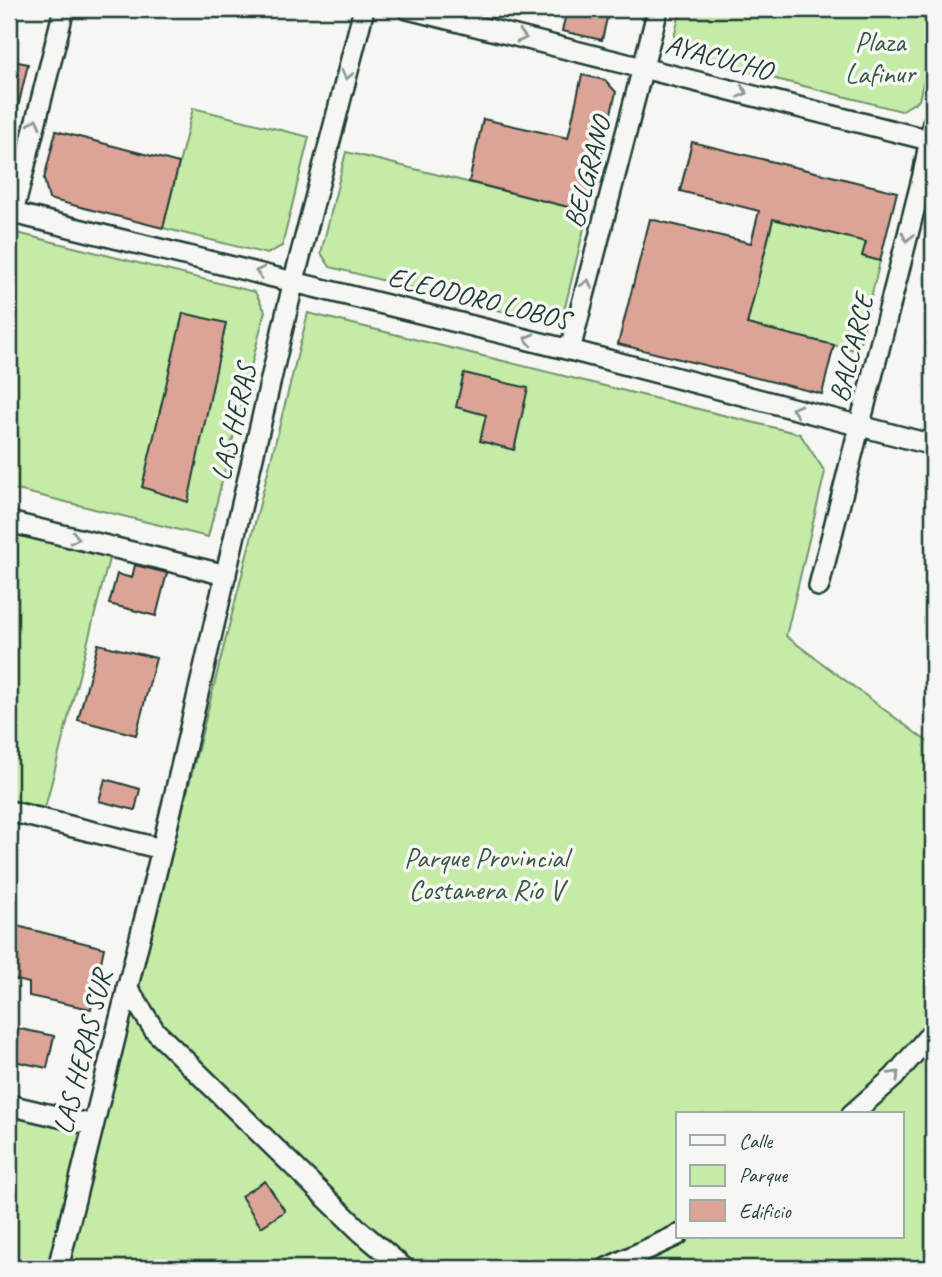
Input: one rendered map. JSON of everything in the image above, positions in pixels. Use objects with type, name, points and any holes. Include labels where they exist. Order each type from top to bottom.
[{"type":"street","points":[[11,212],[64,9]]},
{"type":"street","name":"LAS HERAS","points":[[162,849],[294,280],[364,9]]},
{"type":"street","name":"AYACUCHO","points":[[408,9],[932,135]]},
{"type":"street","name":"BELGRANO","points":[[570,350],[658,9]]},
{"type":"street","name":"BALCARCE","points":[[819,586],[932,135]]},
{"type":"street","name":"ELEODORO LOBOS","points":[[11,212],[294,280],[933,445]]},
{"type":"street","points":[[9,522],[226,575]]},
{"type":"street","points":[[9,811],[162,849]]},
{"type":"street","name":"LAS HERAS SUR","points":[[58,1268],[162,849]]},
{"type":"street","points":[[127,987],[155,1031],[360,1231],[404,1268]]},
{"type":"street","points":[[854,1112],[894,1077],[933,1031]]},
{"type":"street","points":[[9,1105],[93,1125]]},
{"type":"street","points":[[607,1268],[676,1236]]},
{"type":"green space","name":"Plaza Lafinur","points":[[681,9],[933,9],[933,41],[919,100],[901,111],[686,56],[674,37]]},
{"type":"green space","points":[[193,108],[309,137],[282,246],[267,254],[163,228]]},
{"type":"green space","points":[[346,152],[588,212],[564,311],[544,322],[330,267],[321,253]]},
{"type":"green space","points":[[773,219],[866,242],[862,256],[880,261],[858,351],[747,324]]},
{"type":"green space","points":[[9,231],[255,292],[265,311],[208,537],[9,488]]},
{"type":"green space","name":"Parque Provincial Costanera Río V","points":[[308,313],[800,434],[825,472],[786,636],[933,746],[933,1268],[67,1268]]},
{"type":"green space","points":[[9,531],[110,555],[45,808],[9,799]]},
{"type":"green space","points":[[9,1113],[82,1129],[49,1268],[9,1268]]},
{"type":"building","points":[[567,9],[609,9],[602,40],[562,31]]},
{"type":"building","points":[[9,60],[28,64],[15,120],[9,119]]},
{"type":"building","points":[[582,75],[605,80],[616,92],[588,212],[469,182],[483,119],[568,138]]},
{"type":"building","points":[[56,131],[179,163],[163,228],[49,199],[44,179]]},
{"type":"building","points":[[692,142],[897,192],[880,261],[862,256],[866,242],[773,219],[747,324],[834,345],[822,394],[618,344],[650,219],[751,243],[759,211],[680,191]]},
{"type":"building","points":[[183,313],[226,323],[188,502],[142,487]]},
{"type":"building","points":[[464,373],[528,388],[514,450],[480,441],[486,415],[456,407]]},
{"type":"building","points":[[135,565],[167,573],[156,616],[109,604],[117,574],[132,578]]},
{"type":"building","points":[[98,644],[156,658],[136,735],[78,720]]},
{"type":"building","points":[[105,779],[140,789],[135,810],[99,801]]},
{"type":"building","points":[[9,924],[104,948],[91,1009],[29,996],[29,983],[9,978]]},
{"type":"building","points":[[16,1028],[54,1036],[47,1068],[9,1060]]},
{"type":"building","points":[[265,1181],[285,1211],[261,1227],[241,1196]]}]
